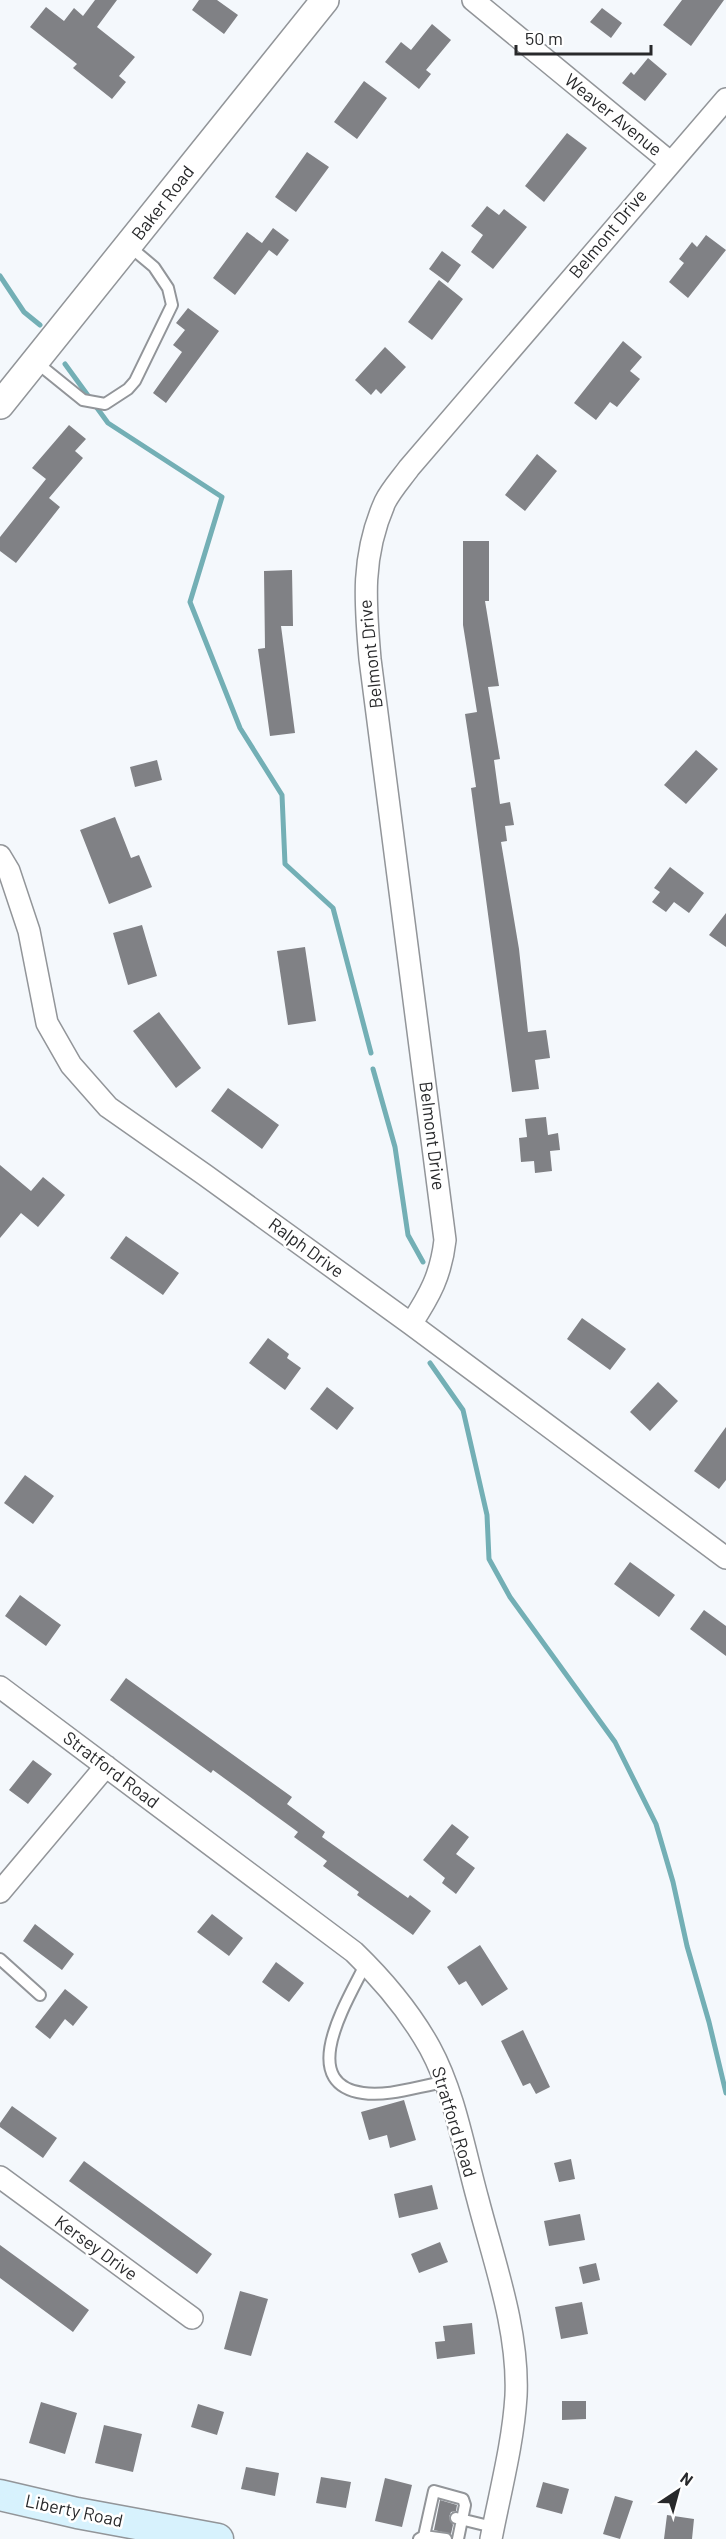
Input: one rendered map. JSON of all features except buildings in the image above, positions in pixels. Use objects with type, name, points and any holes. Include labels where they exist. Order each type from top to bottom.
[{"type":"main road","name":"Liberty Road","points":[[0,2495],[77,2513],[218,2539]]},
{"type":"street","name":"Baker Road","points":[[0,405],[325,0]]},
{"type":"street","name":"Weaver Avenue","points":[[473,0],[670,162]]},
{"type":"street","name":"Belmont Drive","points":[[411,1324],[434,1287],[442,1264],[445,1240],[370,659],[364,594],[370,542],[386,501],[409,468],[726,99]]},
{"type":"street","name":"Ralph Drive","points":[[0,856],[9,871],[29,931],[47,1023],[71,1065],[108,1107],[411,1324],[726,1558]]},
{"type":"street","name":"Stratford Road","points":[[0,1687],[285,1899],[366,1963],[403,2007],[430,2048],[445,2082],[509,2320],[516,2395],[509,2446],[492,2533]]},
{"type":"street","points":[[0,1892],[106,1766]]},
{"type":"street","name":"Kersey Drive","points":[[0,2177],[192,2318]]},
{"type":"lane","points":[[35,362],[83,400],[105,404],[135,381],[172,305],[168,288],[154,267],[129,246]]},
{"type":"lane","points":[[0,1959],[40,1995]]},
{"type":"lane","points":[[366,1963],[332,2036],[327,2059],[336,2078],[346,2089],[364,2093],[387,2092],[445,2082]]},
{"type":"lane","points":[[446,2539],[421,2537],[433,2512],[434,2491],[458,2496],[465,2505],[459,2519],[458,2539]]},
{"type":"lane","points":[[459,2519],[492,2533]]},
{"type":"waterway","points":[[0,276],[24,312],[40,325]]},
{"type":"waterway","points":[[65,364],[108,423],[222,497],[190,602],[240,728],[282,795],[285,864],[333,908],[371,1053]]},
{"type":"waterway","points":[[373,1069],[395,1147],[408,1235],[423,1262]]},
{"type":"waterway","points":[[430,1363],[463,1410],[487,1515],[489,1559],[510,1597],[615,1742],[656,1824],[673,1882],[687,1946],[726,2093]]}]
